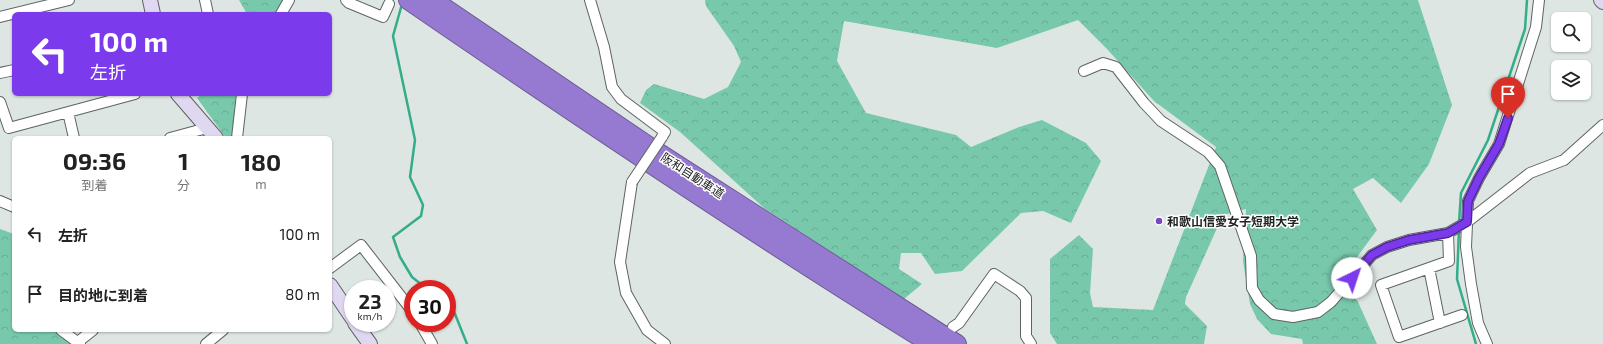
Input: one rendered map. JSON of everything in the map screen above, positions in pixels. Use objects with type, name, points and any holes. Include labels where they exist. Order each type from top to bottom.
[{"type":"highway","name":"阪和自動車道","points":[[408,0],[679,183],[794,258],[931,344]]},
{"type":"highway","name":"阪和自動車道","points":[[433,0],[659,153],[957,344]]},
{"type":"street","points":[[20,12],[69,0]]},
{"type":"street","points":[[150,0],[153,12]]},
{"type":"street","points":[[205,0],[208,12]]},
{"type":"street","points":[[282,12],[288,0]]},
{"type":"street","points":[[346,0],[349,3],[383,17],[389,4]]},
{"type":"street","points":[[590,0],[604,47],[612,87],[621,99],[665,132],[632,182],[620,262],[626,293],[647,330],[665,344]]},
{"type":"street","points":[[1487,344],[1478,322],[1466,247],[1468,201],[1479,178],[1499,144],[1536,27],[1539,0]]},
{"type":"street","points":[[0,17],[12,14]]},
{"type":"street","points":[[1084,71],[1103,62],[1116,67],[1144,103],[1161,121],[1208,152],[1220,166],[1250,256],[1252,288],[1259,300],[1274,314],[1293,317],[1318,312],[1331,302],[1372,255],[1387,247],[1409,240],[1448,233],[1467,222],[1530,173],[1564,160],[1603,125]]},
{"type":"street","points":[[0,73],[12,70]]},
{"type":"street","points":[[0,104],[8,128],[128,96]]},
{"type":"street","points":[[180,96],[211,133]]},
{"type":"street","points":[[237,136],[242,96]]},
{"type":"street","points":[[68,112],[74,136]]},
{"type":"street","points":[[186,136],[211,133]]},
{"type":"street","points":[[0,201],[12,206]]},
{"type":"street","points":[[1448,233],[1449,261],[1381,285],[1399,337],[1462,315]]},
{"type":"street","points":[[332,267],[361,246],[404,301]]},
{"type":"street","points":[[1429,268],[1440,323]]},
{"type":"street","points":[[953,327],[958,323],[994,274],[1020,291],[1026,298],[1026,336],[1031,344]]},
{"type":"street","points":[[332,288],[344,306]]},
{"type":"street","points":[[64,332],[79,343],[91,332]]},
{"type":"street","points":[[206,344],[221,332]]},
{"type":"street","points":[[362,332],[370,344]]},
{"type":"street","points":[[424,332],[428,343]]},
{"type":"green space","points":[[239,0],[283,0],[277,12],[246,12]]},
{"type":"green space","points":[[705,0],[1418,0],[1452,105],[1429,164],[1401,203],[1373,178],[1353,189],[1377,230],[1340,280],[1358,302],[1377,344],[1303,344],[1302,339],[1271,334],[1257,319],[1250,304],[1243,261],[1246,209],[1223,215],[1186,297],[1185,304],[1207,326],[1204,344],[1057,344],[1050,333],[1050,259],[1079,235],[1093,249],[1090,293],[1093,307],[1153,310],[1216,147],[1154,101],[1107,49],[1078,20],[997,48],[844,21],[837,61],[866,113],[956,135],[971,147],[1019,127],[1042,120],[1086,143],[1101,161],[1071,223],[1043,211],[1021,213],[962,271],[935,274],[921,253],[901,253],[899,269],[922,284],[904,299],[765,209],[680,132],[640,103],[646,90],[654,84],[704,99],[728,87],[741,62],[734,46],[706,6]]},
{"type":"green space","points":[[200,96],[236,96],[232,136],[225,136],[197,98]]},
{"type":"green space","points":[[0,229],[12,233],[12,332],[70,332],[74,344],[0,344]]},
{"type":"waterway","points":[[1459,223],[1461,193],[1488,140],[1525,29],[1527,0]]},
{"type":"waterway","points":[[402,4],[393,36],[415,140],[410,177],[423,205],[421,216],[393,237],[400,257],[412,277],[416,280]]},
{"type":"waterway","points":[[1459,230],[1457,279],[1476,344]]},
{"type":"waterway","points":[[456,316],[467,344]]},
{"type":"place","name":"和歌山信愛女子短期大学","points":[[1159,221]]},
{"type":"route","points":[[1352,278],[1372,255],[1387,247],[1409,240],[1448,233],[1467,222],[1468,201],[1479,178],[1499,144],[1508,118]]}]
